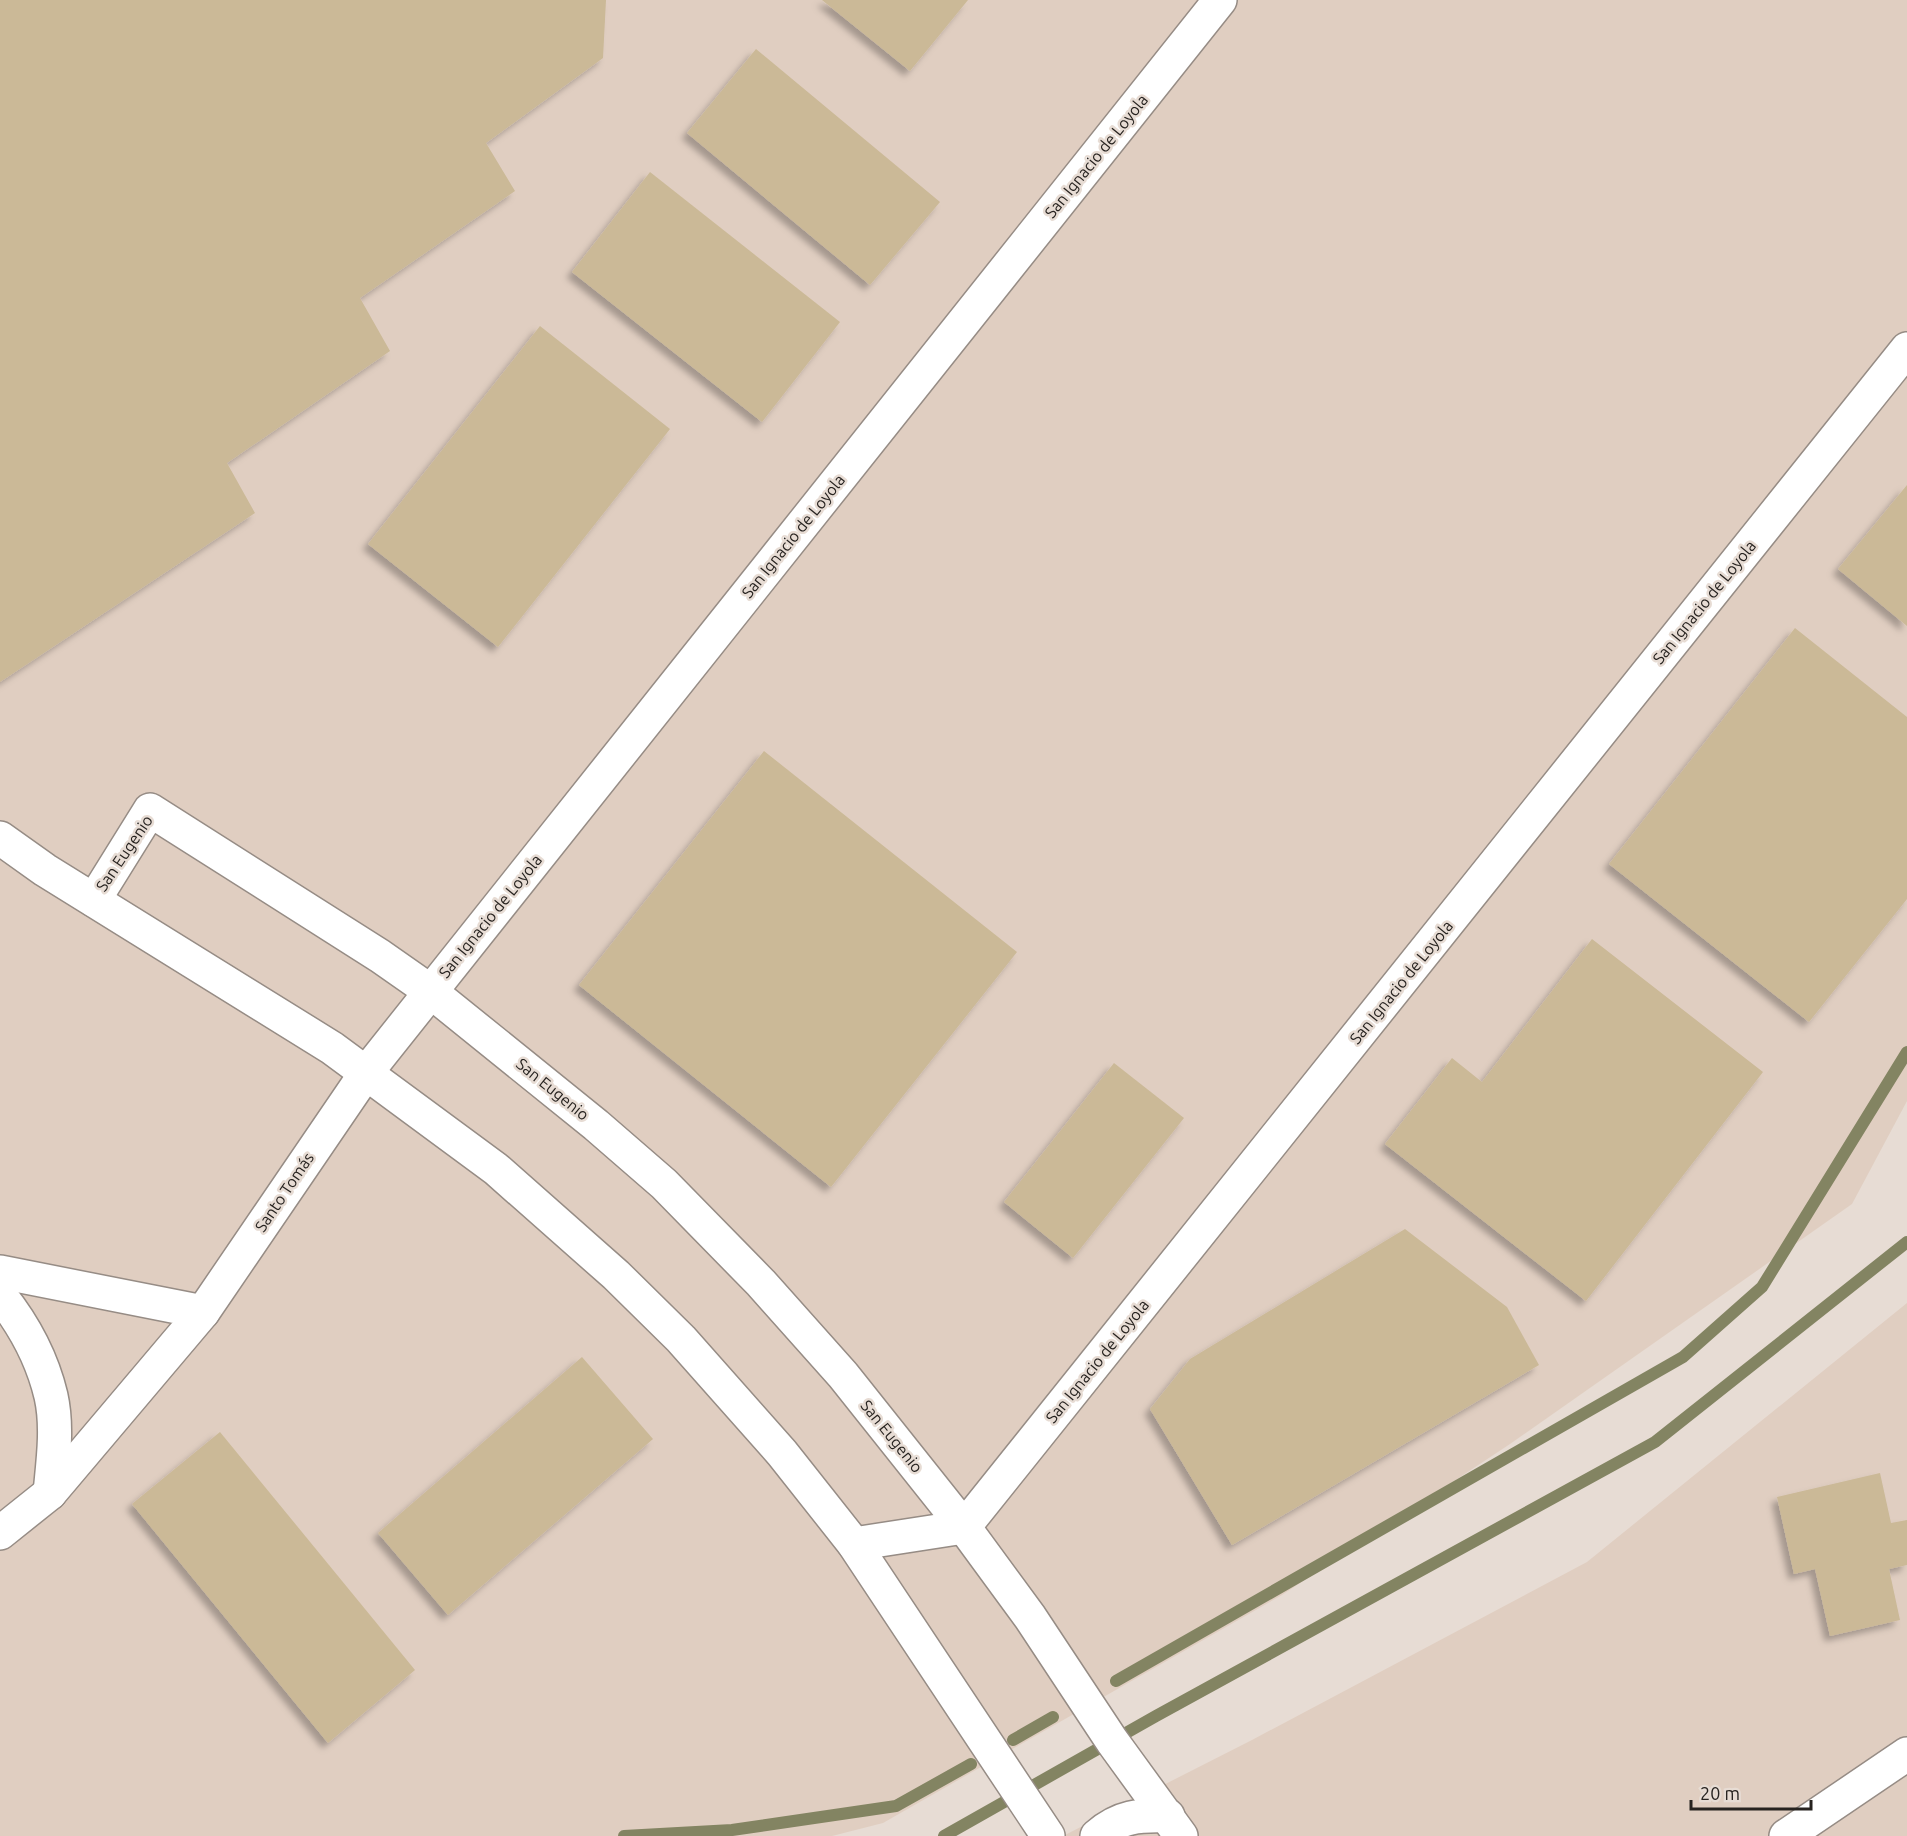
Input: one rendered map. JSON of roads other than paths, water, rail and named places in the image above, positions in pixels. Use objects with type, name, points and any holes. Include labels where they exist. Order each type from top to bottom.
[{"type":"street","name":"San Ignacio de Loyola","points":[[366,1073],[1220,0]]},
{"type":"street","name":"San Ignacio de Loyola","points":[[964,1527],[1907,349]]},
{"type":"street","name":"San Eugenio","points":[[1048,1836],[854,1544],[782,1453],[722,1384],[625,1283],[496,1169],[332,1048],[94,900],[150,810],[380,956],[430,991],[596,1125],[664,1184],[761,1283],[843,1375],[964,1527],[1030,1617],[1113,1741],[1175,1826]]},
{"type":"street","points":[[0,838],[45,870],[94,900]]},
{"type":"street","name":"Santo Tomás","points":[[0,1533],[50,1493],[203,1312],[366,1073]]},
{"type":"street","points":[[0,1272],[203,1312]]},
{"type":"street","points":[[0,1294],[17,1315],[31,1341],[51,1398],[54,1430],[50,1493]]},
{"type":"street","points":[[854,1544],[964,1527]]},
{"type":"street","points":[[1786,1836],[1907,1754]]},
{"type":"street","points":[[1097,1836],[1110,1824],[1139,1815],[1175,1826]]},
{"type":"waterway","points":[[1116,1681],[1683,1357],[1762,1287],[1907,1052]]},
{"type":"waterway","points":[[944,1836],[1156,1716],[1655,1442],[1907,1242]]},
{"type":"waterway","points":[[1013,1740],[1053,1717]]},
{"type":"waterway","points":[[624,1836],[732,1830],[896,1806],[971,1764]]}]
